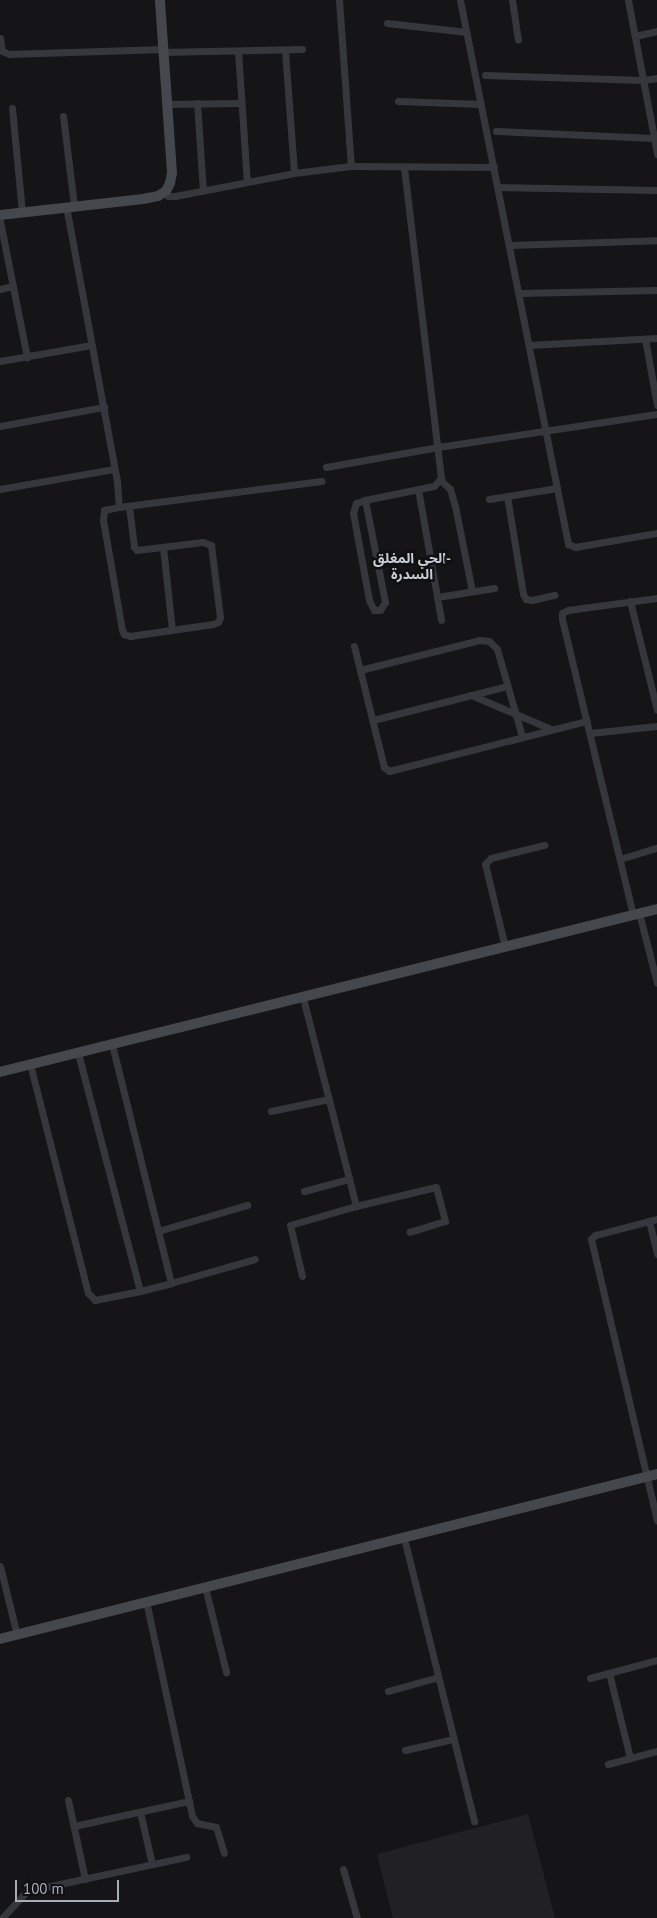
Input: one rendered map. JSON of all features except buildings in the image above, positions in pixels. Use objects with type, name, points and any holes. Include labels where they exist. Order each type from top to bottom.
[{"type":"street","points":[[0,215],[153,197],[166,191],[172,173],[160,0]]},
{"type":"street","points":[[339,0],[352,166]]},
{"type":"street","points":[[460,0],[547,431],[566,541],[571,547],[657,534]]},
{"type":"street","points":[[512,0],[518,40]]},
{"type":"street","points":[[628,0],[657,154]]},
{"type":"street","points":[[387,23],[466,32]]},
{"type":"street","points":[[635,36],[657,31]]},
{"type":"street","points":[[0,38],[2,51],[8,54],[302,49]]},
{"type":"street","points":[[285,50],[294,173]]},
{"type":"street","points":[[238,51],[247,182]]},
{"type":"street","points":[[485,76],[643,80],[657,78]]},
{"type":"street","points":[[398,101],[482,104]]},
{"type":"street","points":[[197,103],[203,191]]},
{"type":"street","points":[[168,104],[242,103]]},
{"type":"street","points":[[12,108],[22,212]]},
{"type":"street","points":[[64,116],[70,206],[120,507]]},
{"type":"street","points":[[496,132],[654,138]]},
{"type":"street","points":[[166,191],[166,194],[172,197],[294,173],[352,166],[494,166]]},
{"type":"street","points":[[365,500],[385,602],[380,610],[374,610],[369,600],[353,513],[356,503],[365,500],[436,485],[440,480],[438,447],[404,167]]},
{"type":"street","points":[[498,187],[657,190]]},
{"type":"street","points":[[0,220],[27,357]]},
{"type":"street","points":[[510,245],[657,240]]},
{"type":"street","points":[[0,289],[13,286]]},
{"type":"street","points":[[519,293],[657,290]]},
{"type":"street","points":[[529,345],[657,338]]},
{"type":"street","points":[[645,339],[657,405]]},
{"type":"street","points":[[0,361],[92,345]]},
{"type":"street","points":[[0,426],[104,407]]},
{"type":"street","points":[[326,467],[438,447],[657,414]]},
{"type":"street","points":[[0,489],[114,469]]},
{"type":"street","points":[[440,480],[450,489],[456,506],[472,591]]},
{"type":"street","points":[[129,506],[134,548],[138,550],[209,544],[213,550],[220,617],[218,622],[130,636],[124,634],[122,630],[102,515],[106,509],[120,507],[321,481]]},
{"type":"street","points":[[489,499],[557,488]]},
{"type":"street","points":[[418,489],[441,620]]},
{"type":"street","points":[[507,496],[523,594],[526,599],[532,600],[554,594]]},
{"type":"street","points":[[163,547],[172,630]]},
{"type":"street","points":[[437,597],[494,588]]},
{"type":"street","points":[[657,598],[568,610],[562,613],[620,859],[657,983]]},
{"type":"street","points":[[630,601],[657,710]]},
{"type":"street","points":[[360,670],[485,640],[495,645],[522,736]]},
{"type":"street","points":[[354,646],[384,767],[389,771],[587,721]]},
{"type":"street","points":[[373,720],[507,686]]},
{"type":"street","points":[[471,695],[552,729]]},
{"type":"street","points":[[590,733],[657,726]]},
{"type":"street","points":[[505,947],[485,864],[492,858],[544,845]]},
{"type":"street","points":[[620,859],[657,848]]},
{"type":"street","points":[[0,1072],[657,909]]},
{"type":"street","points":[[303,998],[356,1206]]},
{"type":"street","points":[[112,1044],[171,1283]]},
{"type":"street","points":[[78,1053],[140,1291]]},
{"type":"street","points":[[30,1064],[88,1293],[95,1300],[140,1291],[255,1259]]},
{"type":"street","points":[[271,1112],[329,1099]]},
{"type":"street","points":[[304,1191],[349,1179]]},
{"type":"street","points":[[302,1276],[290,1225],[356,1206],[436,1187],[445,1221],[410,1232]]},
{"type":"street","points":[[158,1230],[248,1205]]},
{"type":"street","points":[[657,1219],[595,1235],[591,1239],[652,1476],[657,1520]]},
{"type":"street","points":[[649,1221],[657,1254]]},
{"type":"street","points":[[0,1639],[652,1476]]},
{"type":"street","points":[[404,1538],[474,1821]]},
{"type":"street","points":[[0,1566],[17,1634]]},
{"type":"street","points":[[205,1587],[226,1672]]},
{"type":"street","points":[[146,1601],[189,1801],[196,1822],[214,1825],[217,1828],[224,1853]]},
{"type":"street","points":[[590,1678],[657,1660]]},
{"type":"street","points":[[609,1673],[630,1758]]},
{"type":"street","points":[[388,1691],[438,1678]]},
{"type":"street","points":[[405,1750],[453,1739]]},
{"type":"street","points":[[608,1764],[657,1752]]},
{"type":"street","points":[[68,1800],[86,1879]]},
{"type":"street","points":[[74,1826],[189,1801]]},
{"type":"street","points":[[140,1812],[152,1864]]},
{"type":"street","points":[[2,1918],[27,1891],[186,1857]]},
{"type":"street","points":[[343,1869],[357,1918]]},
{"type":"shaded area","points":[[528,1814],[555,1918],[393,1918],[377,1854]]},
{"type":"district","name":"الحي المغلق- السدرة","points":[[412,566]]}]
